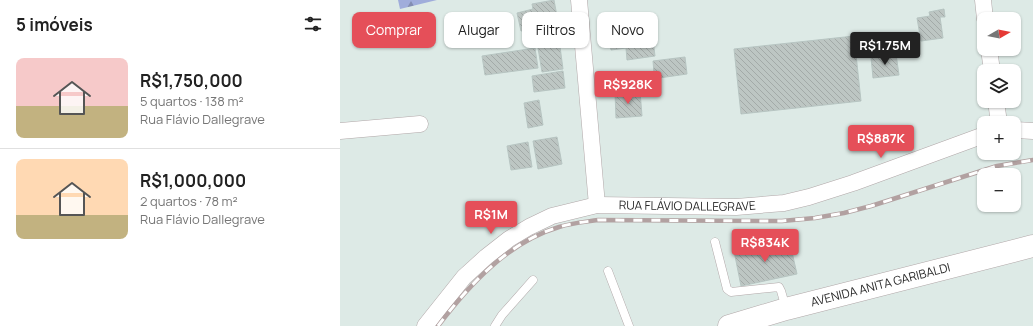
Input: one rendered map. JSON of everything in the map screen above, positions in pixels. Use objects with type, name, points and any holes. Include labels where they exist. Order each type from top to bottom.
[{"type":"main road","name":"AVENIDA ANITA GARIBALDI","points":[[729,326],[786,309],[1033,246]]},
{"type":"street","points":[[580,0],[597,205]]},
{"type":"street","points":[[982,0],[984,12]]},
{"type":"street","points":[[340,131],[420,124]]},
{"type":"street","points":[[1021,130],[1033,131]]},
{"type":"street","name":"RUA FLÁVIO DALLEGRAVE","points":[[424,326],[464,277],[486,257],[509,239],[552,216],[597,205],[736,207],[784,203],[853,183],[977,138]]},
{"type":"lane","points":[[716,242],[726,289],[731,292],[778,287],[782,291],[786,309]]},
{"type":"lane","points":[[608,271],[630,326]]},
{"type":"lane","points":[[495,326],[502,315],[533,280]]},
{"type":"green space","points":[[398,0],[437,0],[400,9]]},
{"type":"building","points":[[554,0],[556,12],[522,12],[521,31],[517,13],[533,9],[532,4]]},
{"type":"building","points":[[944,9],[945,17],[940,17],[943,38],[921,41],[917,18],[930,16],[929,12]]},
{"type":"building","points":[[854,36],[861,101],[741,114],[734,49]]},
{"type":"building","points":[[535,48],[538,68],[485,75],[482,56]]},
{"type":"building","points":[[538,48],[560,48],[563,69],[542,72]]},
{"type":"building","points":[[611,48],[626,48],[611,50]]},
{"type":"building","points":[[626,48],[654,48],[655,56],[627,60]]},
{"type":"building","points":[[896,54],[899,75],[873,78],[871,57]]},
{"type":"building","points":[[685,57],[687,74],[659,78],[660,91],[648,93],[646,74],[654,73],[653,61]]},
{"type":"building","points":[[563,71],[565,88],[534,92],[532,76]]},
{"type":"building","points":[[640,91],[642,116],[616,118],[615,93]]},
{"type":"building","points":[[539,100],[543,125],[528,128],[524,103]]},
{"type":"building","points":[[557,137],[562,164],[538,169],[533,141]]},
{"type":"building","points":[[528,142],[532,167],[511,170],[507,146]]},
{"type":"building","points":[[789,239],[797,274],[741,286],[734,251]]},
{"type":"railway","points":[[438,326],[476,281],[506,254],[540,234],[559,227],[598,220],[782,221],[815,218],[871,206],[997,166],[1033,160]]}]
